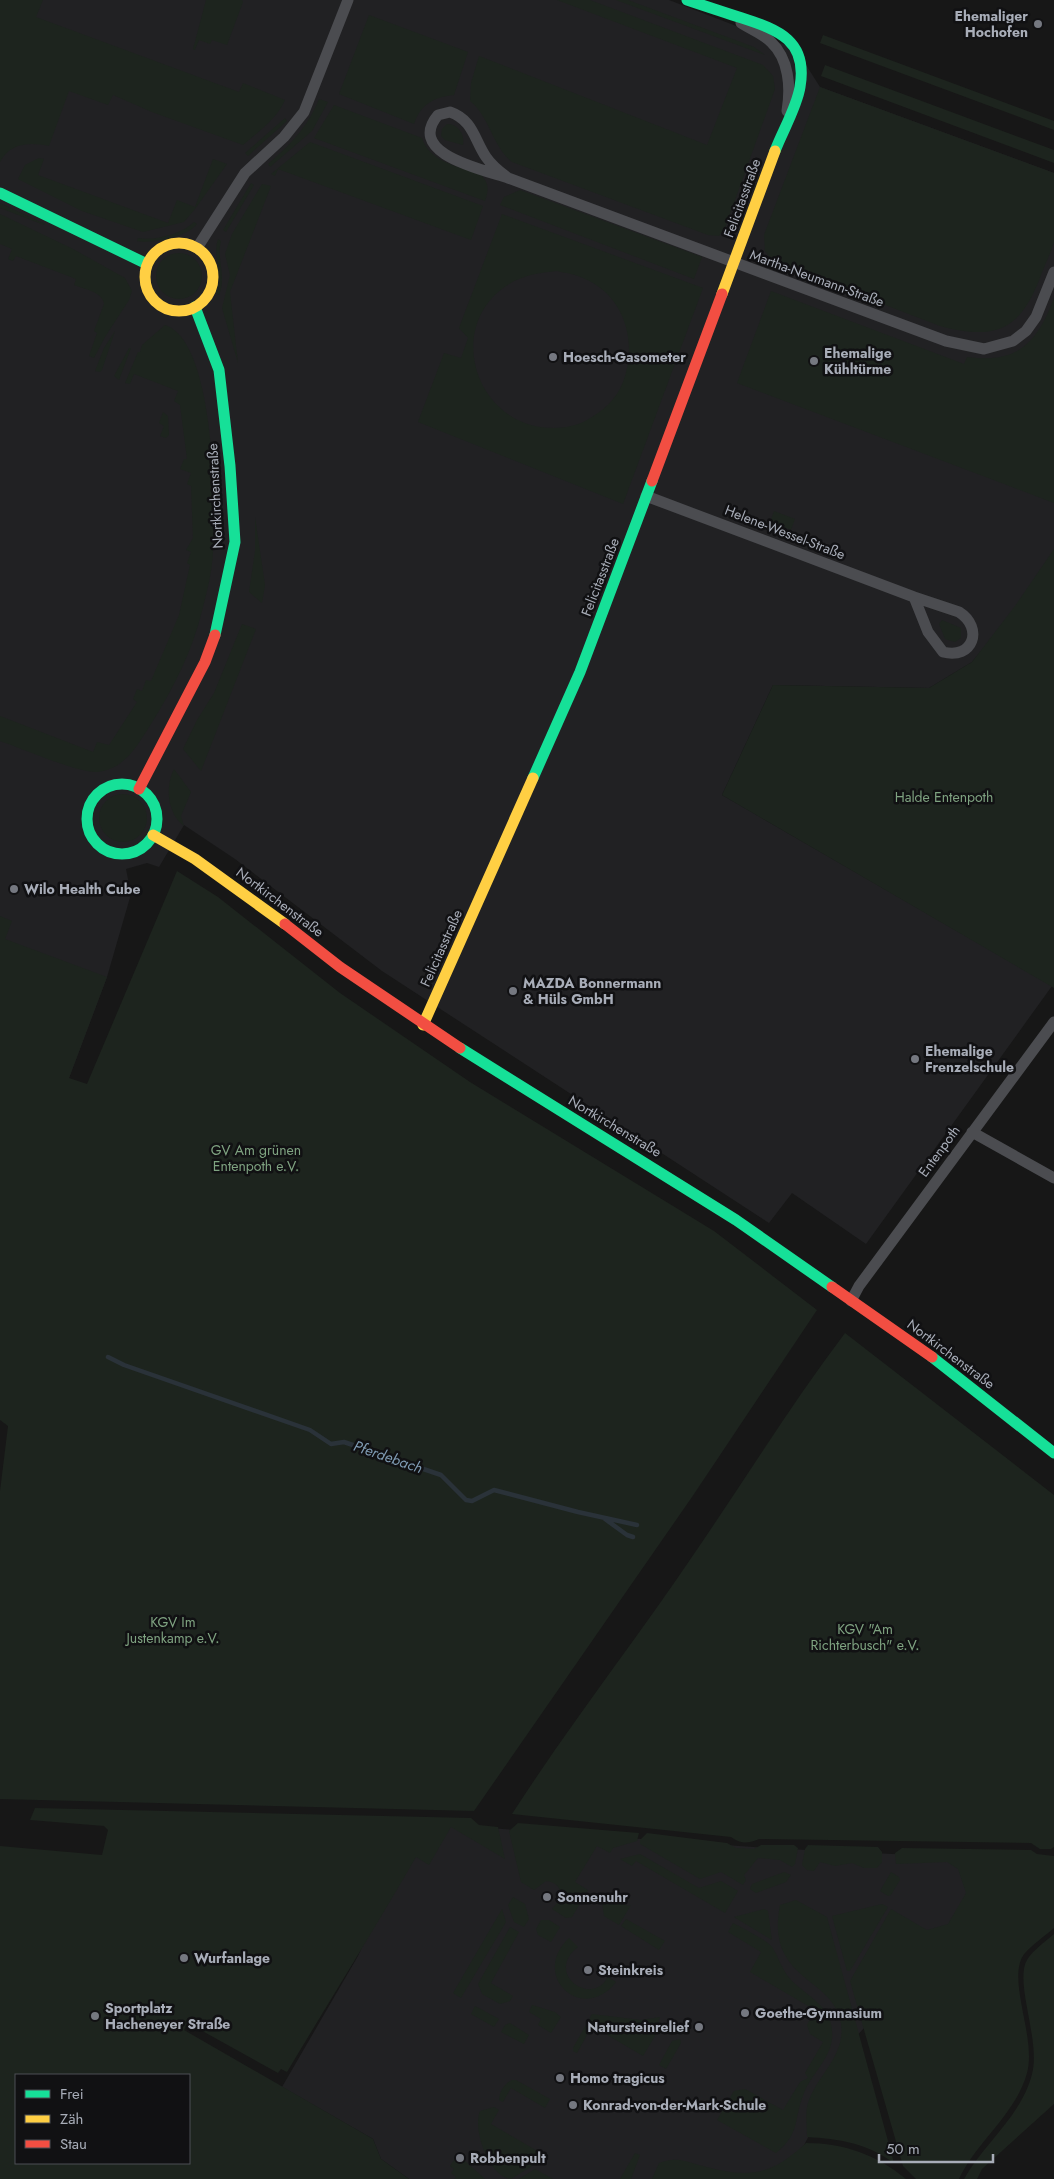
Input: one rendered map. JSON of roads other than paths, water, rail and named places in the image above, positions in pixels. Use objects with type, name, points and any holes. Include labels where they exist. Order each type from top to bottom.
[{"type":"main road","points":[[687,0],[729,15]]},
{"type":"main road","name":"Felicitasstraße","points":[[423,1025],[580,672],[800,89],[802,66],[797,51],[784,35],[769,27],[729,15]]},
{"type":"main road","points":[[0,193],[147,264]]},
{"type":"main road","points":[[168,244],[188,244],[197,248],[210,263],[213,278],[210,293],[195,308],[175,311],[156,302],[145,284],[147,264],[152,255],[168,244]]},
{"type":"main road","name":"Nortkirchenstraße","points":[[140,789],[205,662],[219,626],[235,542],[230,466],[219,370],[195,308]]},
{"type":"main road","points":[[120,784],[140,789],[153,802],[156,811],[157,821],[153,835],[144,847],[135,852],[116,853],[100,845],[90,830],[88,822],[91,804],[103,790],[120,784]]},
{"type":"main road","name":"Nortkirchenstraße","points":[[153,835],[195,859],[252,898],[340,968],[423,1025],[736,1220],[952,1371],[1054,1453]]},
{"type":"street","points":[[197,248],[246,173],[284,137],[304,112],[348,0]]},
{"type":"street","name":"Felicitasstraße","points":[[729,15],[771,42],[783,60],[788,72],[788,106],[783,130]]},
{"type":"street","name":"Martha-Neumann-Straße","points":[[508,178],[490,162],[464,118],[450,112],[438,115],[432,125],[430,134],[437,150],[448,157],[946,341],[984,349],[1013,341],[1026,331],[1036,317],[1054,272]]},
{"type":"street","name":"Helene-Wessel-Straße","points":[[646,496],[964,615],[973,627],[973,636],[965,650],[956,654],[943,652],[928,632],[914,597]]},
{"type":"street","name":"Entenpoth","points":[[851,1301],[859,1286],[1054,1022]]},
{"type":"street","points":[[972,1132],[1054,1178]]},
{"type":"waterway","name":"Pferdebach","points":[[108,1357],[124,1365],[310,1430],[331,1444],[344,1442],[441,1475],[466,1500],[472,1501],[494,1490],[637,1525]]},
{"type":"waterway","points":[[605,1519],[627,1535],[633,1537]]},
{"type":"place","name":"Ehemaliger Hochofen","points":[[1038,24]]},
{"type":"place","name":"Hoesch-Gasometer","points":[[553,357]]},
{"type":"place","name":"Ehemalige Kühltürme","points":[[814,361]]},
{"type":"place","name":"Wilo Health Cube","points":[[14,889]]},
{"type":"place","name":"MAZDA Bonnermann & Hüls GmbH","points":[[513,991]]},
{"type":"place","name":"Ehemalige Frenzelschule","points":[[915,1059]]},
{"type":"place","name":"Sonnenuhr","points":[[547,1897]]},
{"type":"place","name":"Wurfanlage","points":[[184,1958]]},
{"type":"place","name":"Steinkreis","points":[[588,1970]]},
{"type":"place","name":"Goethe-Gymnasium","points":[[745,2013]]},
{"type":"place","name":"Sportplatz Hacheneyer Straße","points":[[95,2016]]},
{"type":"place","name":"Natursteinrelief","points":[[699,2027]]},
{"type":"place","name":"Homo tragicus","points":[[560,2078]]},
{"type":"place","name":"Konrad-von-der-Mark-Schule","points":[[573,2105]]},
{"type":"place","name":"Robbenpult","points":[[460,2158]]},
{"type":"park label","name":"Halde Entenpoth","points":[[944,797]]},
{"type":"park label","name":"GV Am grünen Entenpoth e.V.","points":[[256,1158]]},
{"type":"park label","name":"KGV Im Justenkamp e.V.","points":[[173,1630]]},
{"type":"park label","name":"KGV \"Am Richterbusch\" e.V.","points":[[865,1638]]}]
